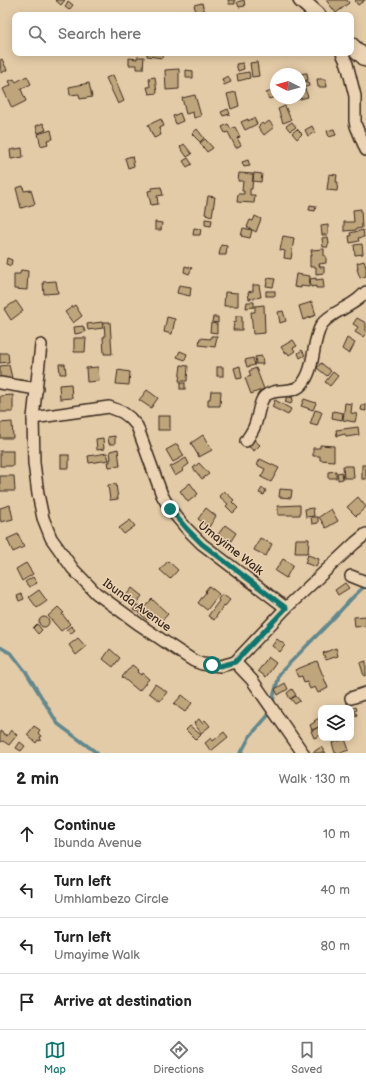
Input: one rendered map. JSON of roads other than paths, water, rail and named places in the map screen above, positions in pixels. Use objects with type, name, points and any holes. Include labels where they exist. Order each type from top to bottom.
[{"type":"main road","points":[[301,0],[315,12]]},
{"type":"main road","points":[[354,48],[366,58]]},
{"type":"street","points":[[343,56],[347,64],[355,96],[354,121],[366,150]]},
{"type":"street","points":[[246,441],[254,427],[265,396],[272,392],[296,388],[306,379],[313,358],[318,333],[325,320],[357,300],[366,292]]},
{"type":"street","name":"Ibunda Avenue","points":[[41,345],[33,418],[34,463],[43,518],[51,538],[73,569],[96,593],[140,625],[194,661],[202,664],[220,666],[235,662]]},
{"type":"street","points":[[0,383],[37,389]]},
{"type":"street","name":"Umayime Walk","points":[[33,418],[109,407],[126,415],[137,426],[162,495],[170,509],[182,524],[202,544],[286,608]]},
{"type":"street","points":[[303,753],[252,680],[235,662],[286,608],[366,534]]},
{"type":"street","points":[[351,576],[366,582]]},
{"type":"street","points":[[351,698],[366,693]]},
{"type":"waterway","points":[[273,705],[274,694],[280,673],[366,585]]},
{"type":"waterway","points":[[0,647],[12,654],[26,672],[58,724],[97,753]]},
{"type":"waterway","points":[[240,753],[250,736],[272,711]]}]
